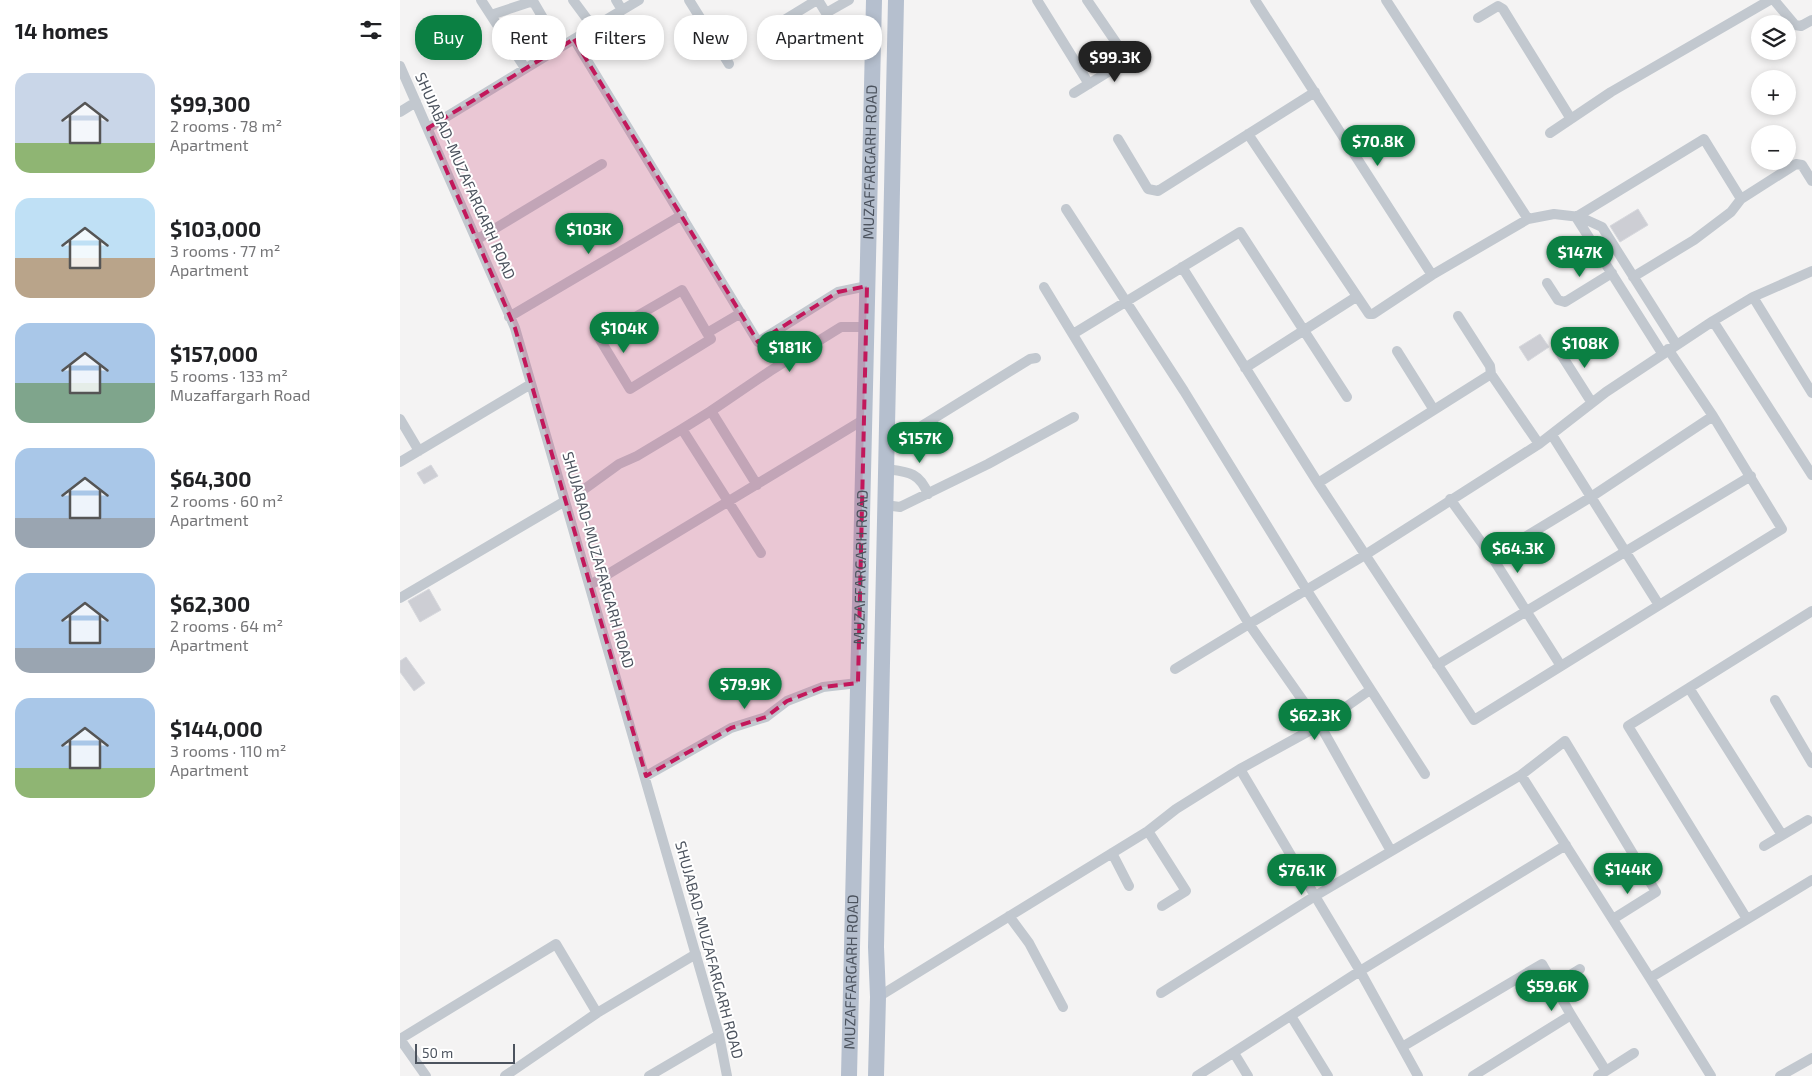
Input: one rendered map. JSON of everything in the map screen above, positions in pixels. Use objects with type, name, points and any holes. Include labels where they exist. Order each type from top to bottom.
[{"type":"main road","name":"MUZAFFARGARH ROAD","points":[[849,1076],[874,0]]},
{"type":"main road","name":"MUZAFFARGARH ROAD","points":[[876,1076],[878,997],[876,938],[896,0]]},
{"type":"street","points":[[481,0],[525,68]]},
{"type":"street","points":[[573,0],[585,15]]},
{"type":"street","points":[[616,0],[622,10]]},
{"type":"street","points":[[614,15],[639,0]]},
{"type":"street","points":[[689,0],[729,64]]},
{"type":"street","points":[[792,15],[817,0],[826,13],[849,0]]},
{"type":"street","points":[[1037,0],[1089,84]]},
{"type":"street","points":[[1087,0],[1128,60]]},
{"type":"street","points":[[1255,0],[1432,275]]},
{"type":"street","points":[[1386,0],[1528,219]]},
{"type":"street","points":[[1550,133],[1611,92],[1770,0]]},
{"type":"street","points":[[1774,0],[1795,25],[1801,26],[1812,20]]},
{"type":"street","points":[[491,15],[534,1],[542,15]]},
{"type":"street","points":[[1478,18],[1498,6],[1503,9],[1571,118]]},
{"type":"street","points":[[566,44],[574,39],[758,342],[838,292],[867,286]]},
{"type":"street","points":[[1074,93],[1142,51]]},
{"type":"street","points":[[428,128],[538,60]]},
{"type":"street","name":"SHUJABAD-MUZAFARGARH ROAD","points":[[400,66],[510,317],[646,776],[719,1035],[727,1076]]},
{"type":"street","points":[[1118,139],[1148,189],[1153,192],[1158,191],[1315,92]]},
{"type":"street","points":[[400,112],[416,102]]},
{"type":"street","points":[[1248,134],[1365,311],[1372,314],[1432,275],[1528,219],[1554,214],[1576,217],[1602,227],[1633,277],[1669,349]]},
{"type":"street","points":[[1576,217],[1702,139],[1707,141],[1741,199]]},
{"type":"street","points":[[476,240],[602,164]]},
{"type":"street","points":[[1633,277],[1694,240],[1731,212],[1741,199],[1796,164],[1802,165],[1812,181]]},
{"type":"street","points":[[1066,209],[1425,774]]},
{"type":"street","points":[[510,317],[682,215]]},
{"type":"street","points":[[1182,267],[1364,555],[1474,720],[1782,529],[1751,476],[1669,349],[1612,273],[1576,217]]},
{"type":"street","points":[[1073,334],[1238,232],[1241,232],[1347,397]]},
{"type":"street","points":[[1175,669],[1306,588],[1364,555],[1539,444],[1592,403],[1669,349],[1713,321],[1753,297],[1812,272]]},
{"type":"street","points":[[1548,283],[1558,300],[1565,302],[1612,273]]},
{"type":"street","points":[[1044,287],[1249,624],[1320,725],[1391,851]]},
{"type":"street","points":[[682,290],[707,334],[711,339],[630,389],[599,338],[682,290]]},
{"type":"street","points":[[1245,368],[1356,297]]},
{"type":"street","points":[[1753,297],[1812,393]]},
{"type":"street","points":[[707,334],[741,313]]},
{"type":"street","points":[[1458,316],[1490,366],[1491,374],[1539,444]]},
{"type":"street","points":[[1713,321],[1812,475]]},
{"type":"street","points":[[578,492],[619,464],[637,456],[682,430],[770,370],[842,327],[866,327]]},
{"type":"street","points":[[1557,348],[1592,403]]},
{"type":"street","points":[[1397,351],[1434,410]]},
{"type":"street","points":[[886,448],[1030,359],[1036,358]]},
{"type":"street","points":[[1318,483],[1491,374]]},
{"type":"street","points":[[400,462],[531,384]]},
{"type":"street","points":[[711,411],[757,485]]},
{"type":"street","points":[[885,505],[900,507],[928,494],[1074,416]]},
{"type":"street","points":[[1492,557],[1591,497],[1713,416]]},
{"type":"street","points":[[400,418],[419,451]]},
{"type":"street","points":[[590,585],[668,539],[678,530],[699,521],[864,420]]},
{"type":"street","points":[[682,430],[761,553]]},
{"type":"street","points":[[1552,435],[1659,605]]},
{"type":"street","points":[[886,469],[909,472],[923,481],[928,494]]},
{"type":"street","points":[[1437,664],[1527,612],[1751,476]]},
{"type":"street","points":[[1450,499],[1492,557],[1561,666]]},
{"type":"street","points":[[400,598],[565,500]]},
{"type":"street","points":[[1747,919],[1628,726],[1812,611]]},
{"type":"street","points":[[646,776],[731,728],[766,717],[787,701],[823,688],[858,683]]},
{"type":"street","points":[[1689,688],[1782,835]]},
{"type":"street","points":[[878,997],[1148,831],[1176,809],[1240,769],[1320,725],[1370,690]]},
{"type":"street","points":[[1775,700],[1812,763]]},
{"type":"street","points":[[1161,993],[1315,896],[1521,775],[1566,741],[1656,892],[1613,919]]},
{"type":"street","points":[[1240,769],[1360,971],[1418,1076]]},
{"type":"street","points":[[1521,775],[1711,1076]]},
{"type":"street","points":[[1764,846],[1808,820]]},
{"type":"street","points":[[1148,831],[1186,891],[1162,906]]},
{"type":"street","points":[[1197,1076],[1360,971],[1566,845]]},
{"type":"street","points":[[1112,853],[1130,886]]},
{"type":"street","points":[[1650,978],[1812,880]]},
{"type":"street","points":[[1009,916],[1029,943],[1063,1007]]},
{"type":"street","points":[[426,1076],[400,1039],[556,944],[597,1013]]},
{"type":"street","points":[[505,1076],[597,1013],[696,954]]},
{"type":"street","points":[[1402,1047],[1542,964],[1602,1074],[1634,1053]]},
{"type":"street","points":[[1554,984],[1580,969]]},
{"type":"street","points":[[1473,1076],[1571,1015]]},
{"type":"street","points":[[1291,1016],[1328,1076]]},
{"type":"street","points":[[649,1076],[719,1035]]},
{"type":"street","points":[[1234,1053],[1248,1076]]},
{"type":"street","points":[[1780,1076],[1812,1058]]},
{"type":"highlighted area","points":[[574,39],[758,342],[838,292],[867,286],[858,683],[823,687],[787,701],[766,717],[731,728],[646,776],[515,328],[428,128]]},
{"type":"building","points":[[1638,209],[1648,225],[1620,242],[1610,226]]},
{"type":"building","points":[[1540,334],[1549,347],[1528,361],[1519,347]]},
{"type":"building","points":[[431,465],[438,476],[424,484],[417,473]]},
{"type":"building","points":[[429,589],[441,610],[420,622],[408,601]]},
{"type":"building","points":[[406,657],[425,683],[414,691],[400,672],[400,661]]}]
